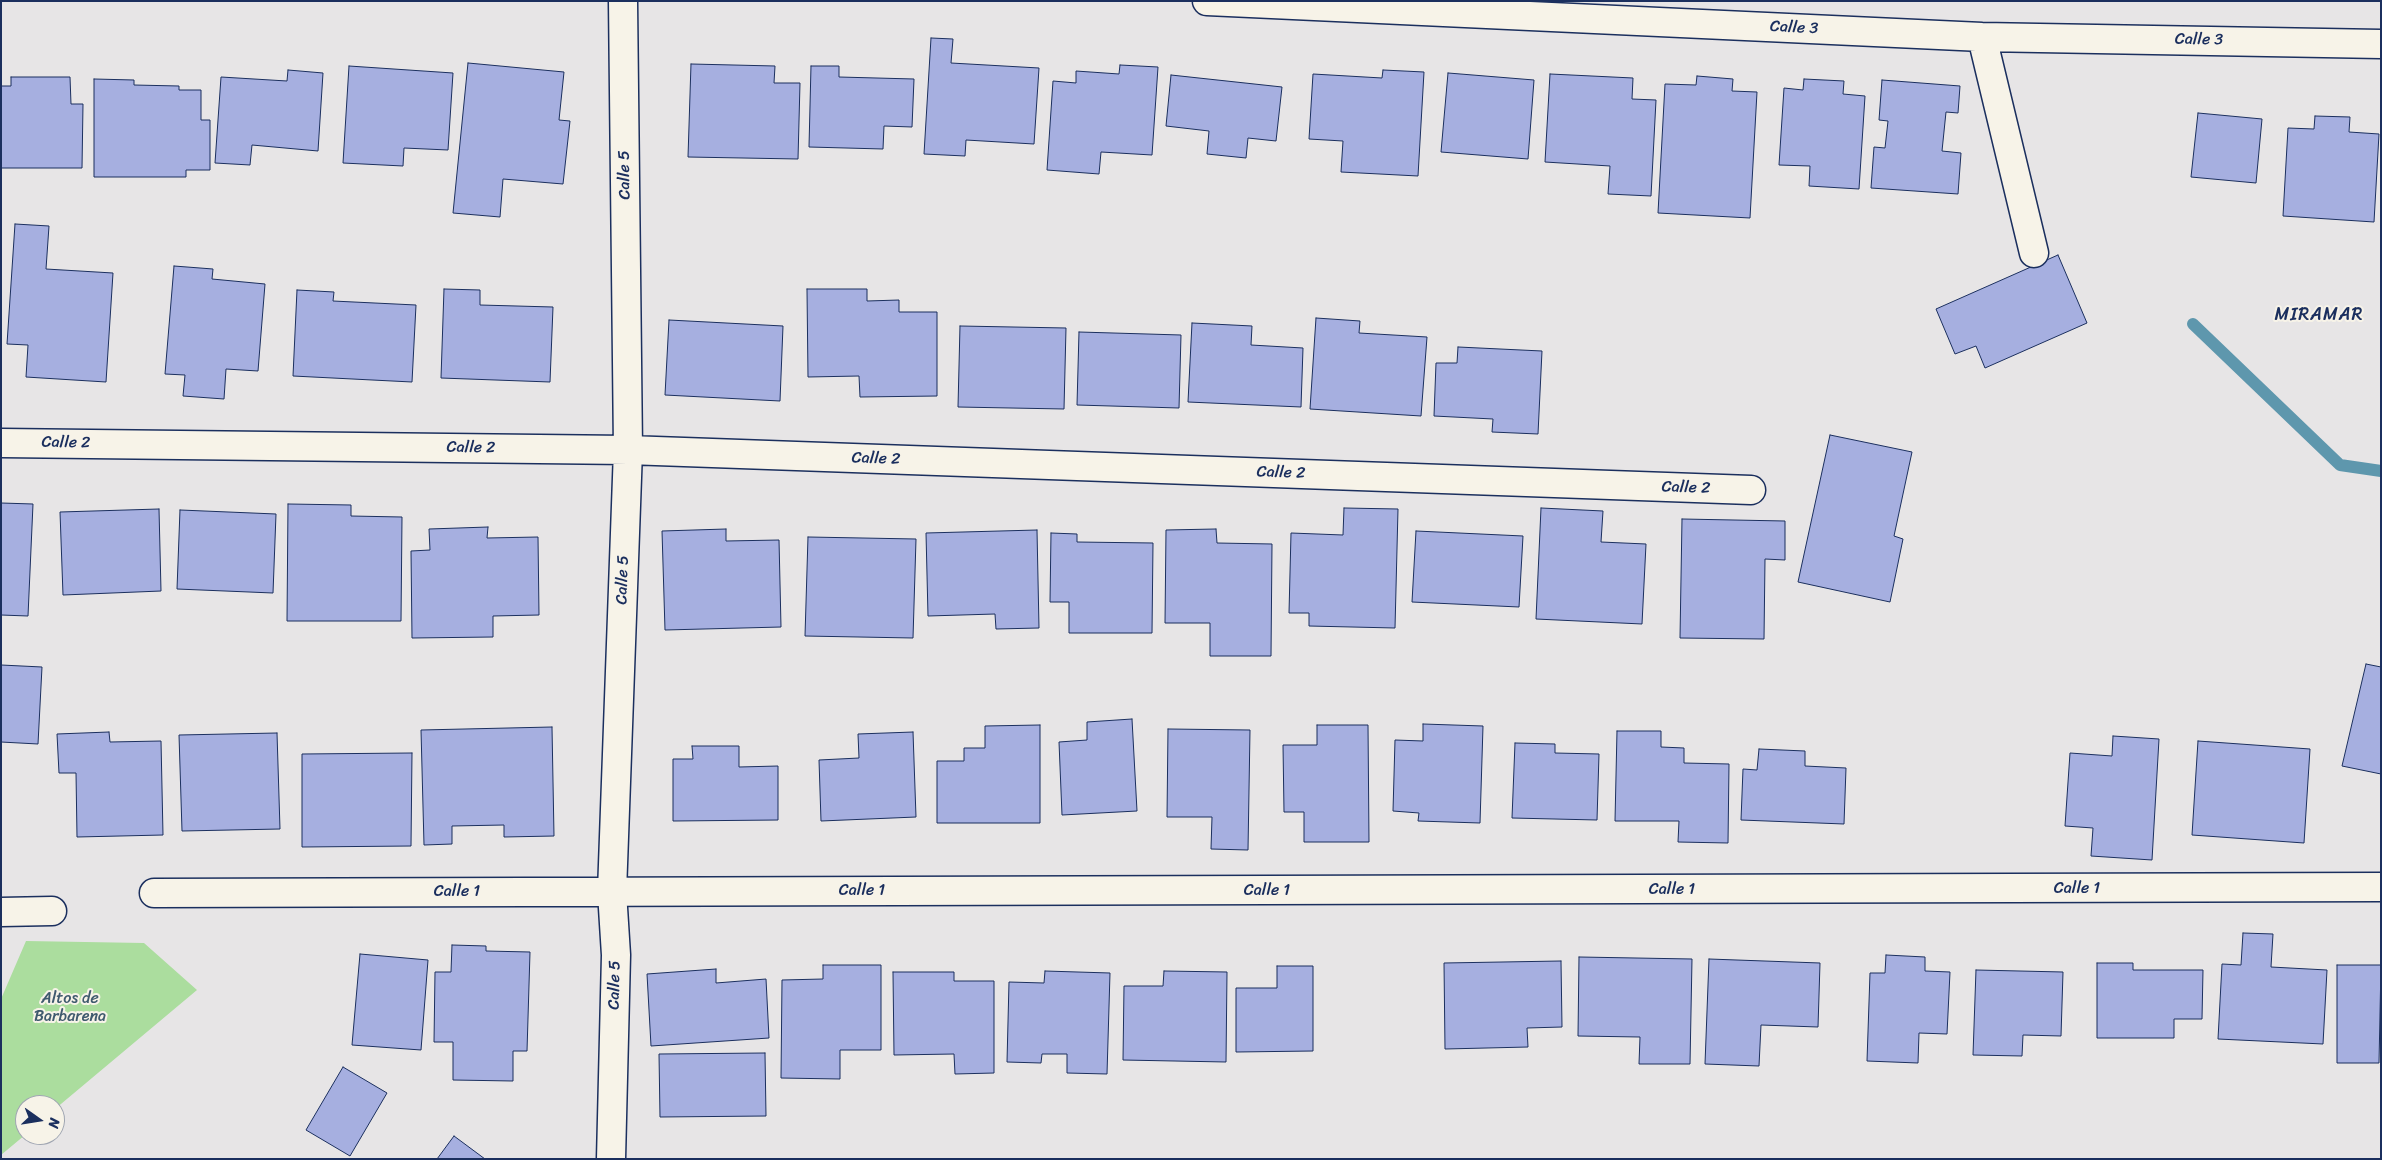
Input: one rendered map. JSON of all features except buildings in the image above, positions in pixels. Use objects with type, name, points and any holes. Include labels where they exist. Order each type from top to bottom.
[{"type":"street","name":"Calle 5","points":[[611,1159],[616,954],[612,892],[628,450],[623,1]]},
{"type":"street","name":"Calle 3","points":[[1207,1],[1982,37],[2381,44]]},
{"type":"street","points":[[1982,37],[2034,253]]},
{"type":"street","name":"Calle 2","points":[[1,442],[628,450],[1751,490]]},
{"type":"street","name":"Calle 1","points":[[154,893],[2381,887]]},
{"type":"street","points":[[1,912],[52,911]]},
{"type":"green space","name":"Altos de Barbarena","points":[[26,941],[144,943],[197,990],[65,1101],[65,1095],[15,1095],[15,1143],[1,1155],[1,999]]},
{"type":"waterway","points":[[2193,324],[2340,465],[2381,471]]},
{"type":"district","name":"MIRAMAR","points":[[2319,315]]}]
